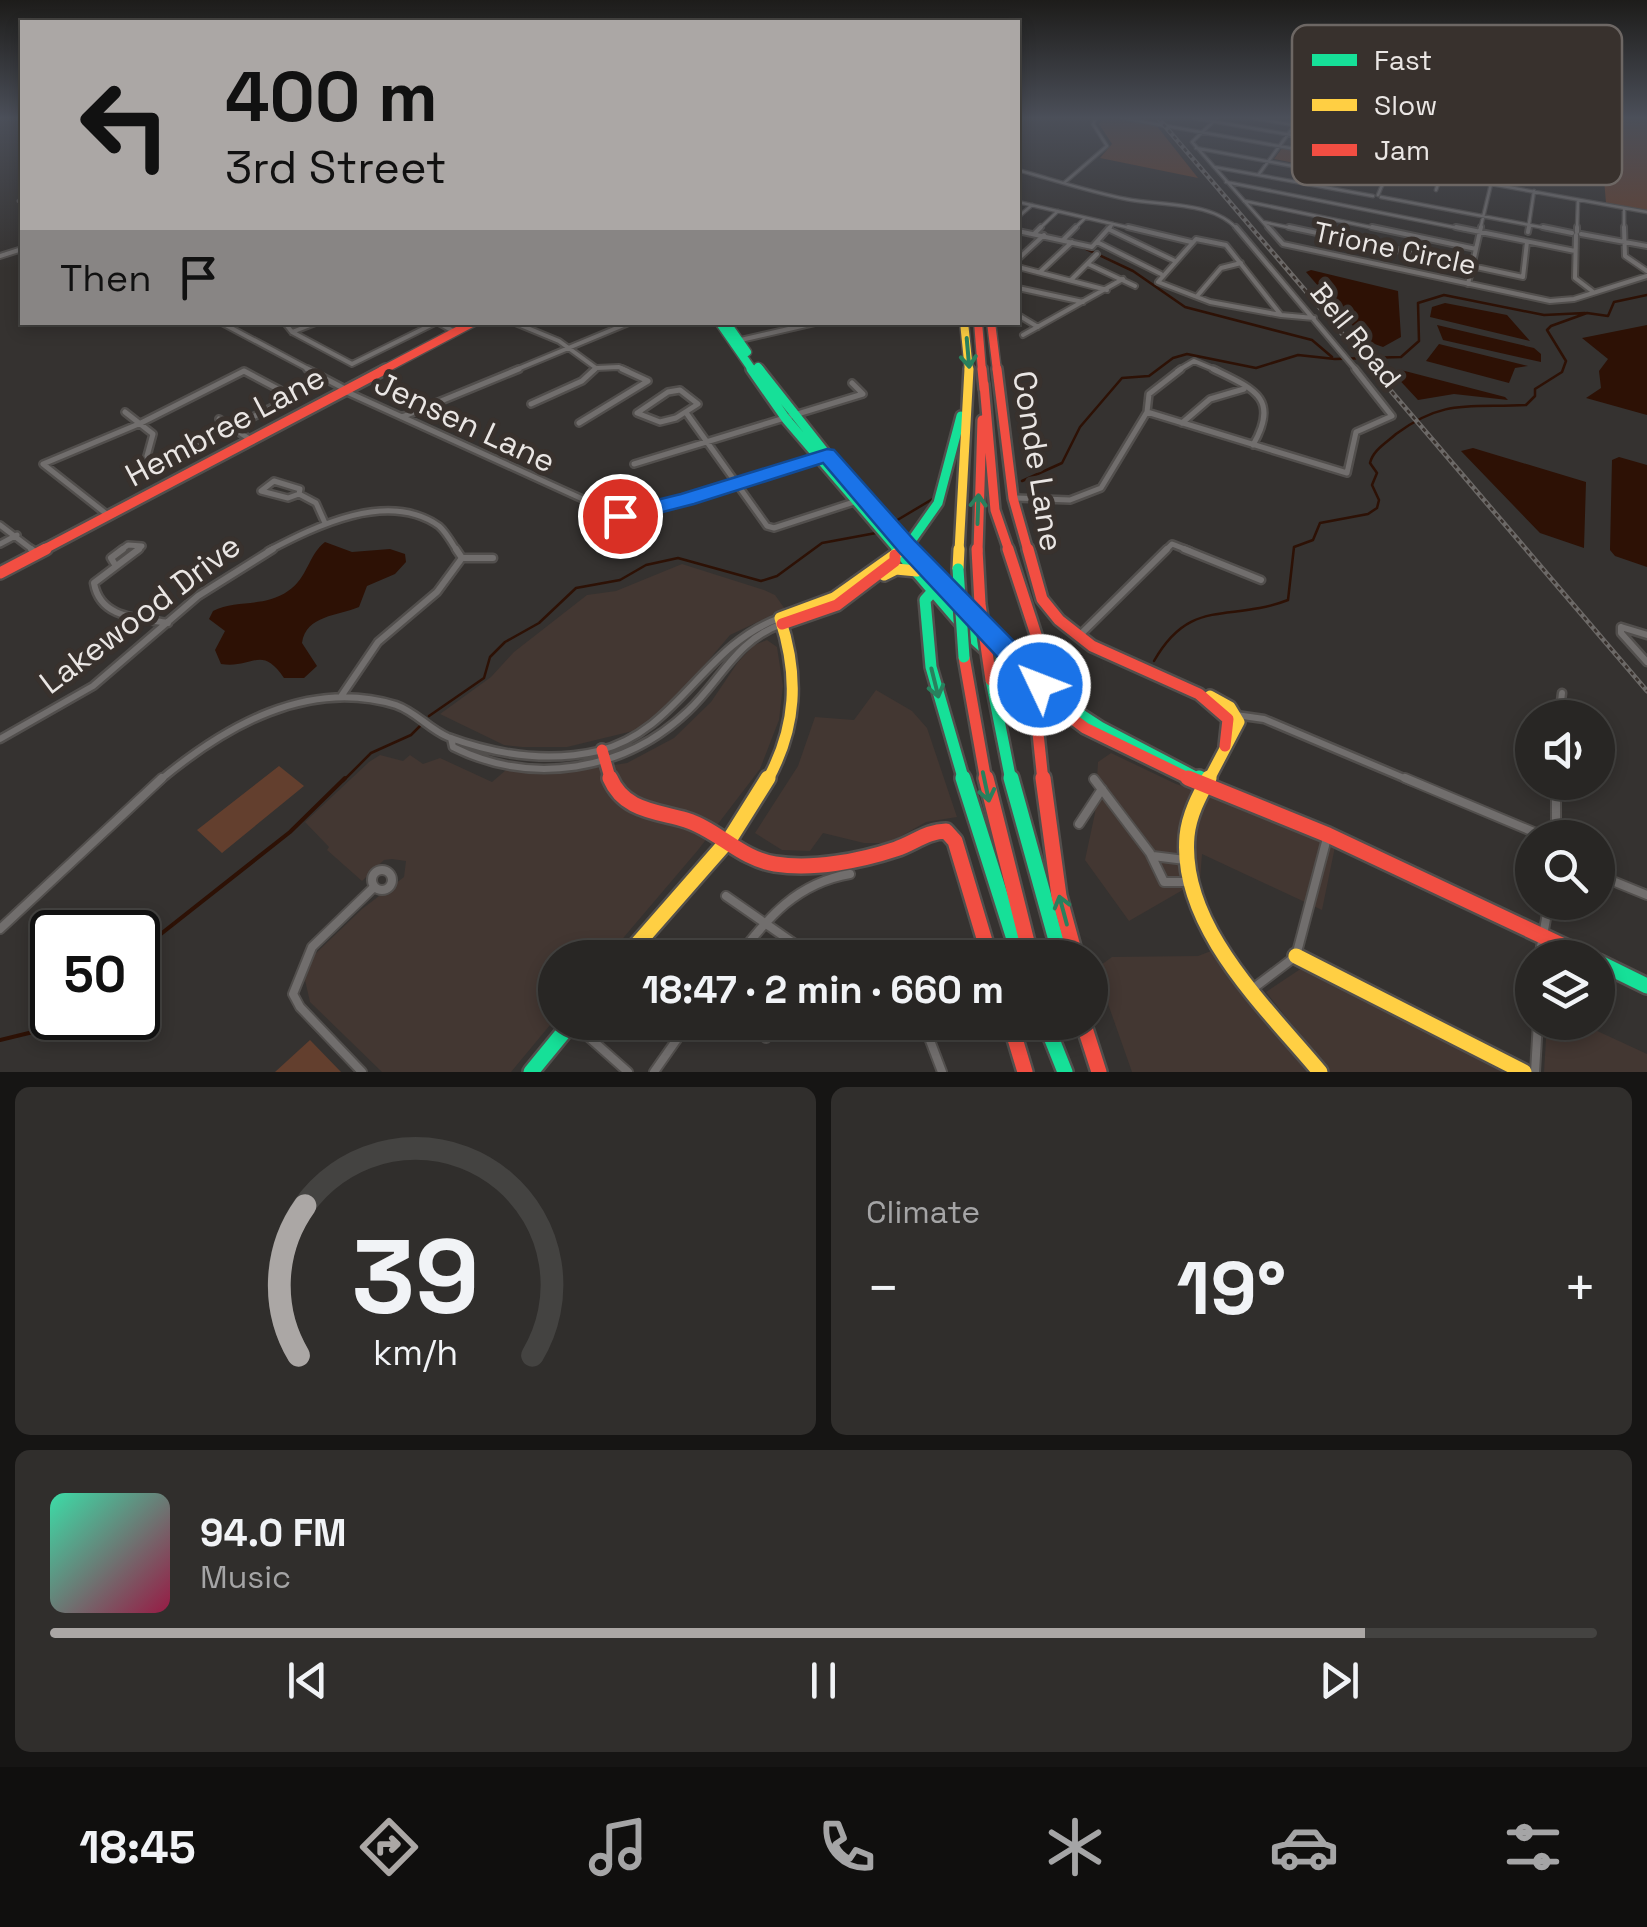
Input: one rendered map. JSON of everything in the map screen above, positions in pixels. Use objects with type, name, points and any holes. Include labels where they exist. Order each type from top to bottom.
[{"type":"main road","name":"Hembree Lane","points":[[0,574],[468,325]]},
{"type":"main road","points":[[724,325],[790,417],[998,664],[1067,720],[1178,776],[1208,783]]},
{"type":"main road","points":[[964,325],[969,384],[958,569],[964,657],[1001,857],[1026,940]]},
{"type":"main road","points":[[978,325],[995,508],[1042,654],[1038,733],[1059,896],[1071,940]]},
{"type":"main road","name":"Conde Lane","points":[[991,325],[1013,498],[1042,599],[1078,637],[1104,654],[1220,700],[1236,715]]},
{"type":"main road","points":[[781,621],[834,598],[901,551],[932,520],[942,498],[969,384]]},
{"type":"main road","points":[[984,384],[978,540],[980,604],[990,680],[1018,814],[1056,940]]},
{"type":"main road","points":[[823,456],[901,551],[951,594],[1040,685],[1100,728],[1182,766],[1208,783],[1551,940]]},
{"type":"main road","points":[[781,621],[837,605],[894,561],[901,551]]},
{"type":"main road","points":[[870,581],[896,570],[918,571]]},
{"type":"main road","points":[[934,590],[951,594]]},
{"type":"main road","points":[[934,590],[924,600],[931,667],[1014,940]]},
{"type":"main road","points":[[641,940],[723,840],[766,778],[792,716],[794,666],[781,621]]},
{"type":"main road","points":[[1200,694],[1226,716],[1225,746]]},
{"type":"main road","points":[[1236,715],[1238,727],[1225,746],[1187,834],[1185,860],[1189,882],[1215,934],[1320,1072]]},
{"type":"main road","points":[[1038,733],[1050,720],[1067,720]]},
{"type":"main road","points":[[602,756],[612,792],[626,803],[653,815],[690,821],[756,860],[791,866],[889,851],[927,832],[946,831],[956,841],[985,940]]},
{"type":"main road","points":[[1296,956],[1524,1072]]},
{"type":"main road","points":[[1615,970],[1647,986]]},
{"type":"main road","points":[[531,1072],[557,1040]]},
{"type":"main road","points":[[1015,1040],[1024,1072]]},
{"type":"main road","points":[[1054,1040],[1065,1072]]},
{"type":"main road","points":[[1091,1040],[1099,1072]]},
{"type":"street","points":[[1064,183],[1081,168]]},
{"type":"street","name":"Trione Circle","points":[[1214,168],[1284,244],[1550,301],[1568,300],[1647,274]]},
{"type":"street","points":[[1220,168],[1292,180]]},
{"type":"street","points":[[1259,174],[1264,168]]},
{"type":"street","name":"Bell Road","points":[[1020,171],[1124,199],[1224,217],[1236,225],[1314,318],[1392,418],[1355,431],[1347,443],[1347,473],[1253,445]]},
{"type":"street","points":[[1226,182],[1576,251]]},
{"type":"street","points":[[1318,185],[1647,246]]},
{"type":"street","points":[[1370,210],[1382,185]]},
{"type":"street","points":[[1436,190],[1438,185]]},
{"type":"street","points":[[1468,284],[1491,185]]},
{"type":"street","points":[[1496,185],[1647,212]]},
{"type":"street","points":[[1528,232],[1534,192]]},
{"type":"street","points":[[1578,199],[1577,284],[1592,291]]},
{"type":"street","points":[[1244,201],[1476,249]]},
{"type":"street","points":[[1020,202],[1226,245],[1282,317]]},
{"type":"street","points":[[1020,215],[1032,205]]},
{"type":"street","points":[[1624,208],[1630,262],[1647,274]]},
{"type":"street","points":[[1035,233],[1058,211]]},
{"type":"street","points":[[1062,240],[1085,218]]},
{"type":"street","points":[[1263,222],[1523,277],[1527,242]]},
{"type":"street","points":[[1020,231],[1092,247],[1113,224]]},
{"type":"street","points":[[1108,229],[1175,261]]},
{"type":"street","points":[[1020,258],[1042,237]]},
{"type":"street","points":[[1194,240],[1158,282],[1282,317],[1314,318]]},
{"type":"street","points":[[1097,242],[1162,275]]},
{"type":"street","points":[[1040,272],[1071,243]]},
{"type":"street","points":[[1071,280],[1097,254]]},
{"type":"street","points":[[1197,296],[1221,268],[1241,263]]},
{"type":"street","points":[[1088,264],[1135,286]]},
{"type":"street","points":[[1020,267],[1107,290]]},
{"type":"street","points":[[1023,335],[1123,279]]},
{"type":"street","points":[[1020,288],[1084,302]]},
{"type":"street","points":[[1020,316],[1038,327]]},
{"type":"street","name":"Jensen Lane","points":[[225,325],[346,391],[620,516],[736,483]]},
{"type":"street","points":[[286,325],[292,332],[352,364],[431,325]]},
{"type":"street","points":[[292,332],[310,325]]},
{"type":"street","points":[[442,325],[455,332]]},
{"type":"street","points":[[519,325],[568,348],[596,368],[619,367],[648,381],[578,423]]},
{"type":"street","points":[[402,417],[624,325]]},
{"type":"street","points":[[736,342],[807,325]]},
{"type":"street","points":[[1013,498],[1068,500],[1101,488],[1147,412],[1144,400],[1148,391],[1194,361],[1228,374],[1267,413],[1253,445],[1147,412]]},
{"type":"street","points":[[531,404],[582,381],[594,374],[596,368]]},
{"type":"street","points":[[109,516],[43,464],[142,424],[244,371],[292,397],[154,466],[146,456],[153,434],[142,424],[125,412]]},
{"type":"street","points":[[634,464],[863,394],[852,383]]},
{"type":"street","points":[[1182,423],[1210,399],[1244,389]]},
{"type":"street","points":[[680,390],[698,404],[687,414],[654,422],[644,420],[638,413],[668,392],[680,390]]},
{"type":"street","points":[[687,414],[767,526],[774,528],[857,501]]},
{"type":"street","points":[[219,419],[254,442]]},
{"type":"street","points":[[736,483],[823,456]]},
{"type":"street","points":[[299,494],[300,488],[274,481],[261,491],[288,498],[299,494],[316,503],[325,523]]},
{"type":"street","name":"Lakewood Drive","points":[[0,739],[102,680],[198,596],[259,555],[325,523],[406,510],[454,536],[462,558]]},
{"type":"street","points":[[0,525],[38,554]]},
{"type":"street","points":[[0,544],[17,536]]},
{"type":"street","points":[[1078,637],[1172,544],[1261,580]]},
{"type":"street","points":[[114,564],[112,558],[128,545],[142,546],[94,582],[96,596],[107,609],[168,623]]},
{"type":"street","points":[[342,695],[380,639],[426,604],[452,578],[462,558],[493,558]]},
{"type":"street","points":[[450,738],[452,747],[469,758],[500,767],[540,770],[602,756],[642,734],[688,694],[736,636],[756,624],[781,621]]},
{"type":"street","points":[[1647,635],[1621,626],[1621,632],[1647,662]]},
{"type":"street","points":[[1561,700],[1562,694]]},
{"type":"street","points":[[0,929],[186,756],[236,724],[288,704],[342,695],[396,705],[450,738],[521,759],[602,756]]},
{"type":"street","points":[[1236,715],[1264,719],[1515,824]]},
{"type":"street","points":[[1094,779],[1151,856],[1164,882],[1189,882]]},
{"type":"street","points":[[1079,824],[1102,790]]},
{"type":"street","points":[[1254,987],[1293,962],[1296,956],[1327,835]]},
{"type":"street","points":[[1151,856],[1185,860]]},
{"type":"street","points":[[750,940],[764,922],[802,889],[818,880],[850,874]]},
{"type":"street","points":[[1615,881],[1647,895]]},
{"type":"street","points":[[362,1072],[300,1007],[293,994],[300,963],[312,946],[373,888]]},
{"type":"street","points":[[726,896],[790,940]]},
{"type":"street","points":[[1542,940],[1546,920]]},
{"type":"street","points":[[592,1040],[628,1072]]},
{"type":"street","points":[[654,1072],[676,1040]]},
{"type":"street","points":[[930,1040],[942,1072]]},
{"type":"street","points":[[1534,1072],[1537,1040]]},
{"type":"shaded area","points":[[1149,168],[1190,168],[1198,178]]},
{"type":"shaded area","points":[[1622,168],[1647,168],[1647,211],[1606,203],[1604,185],[1622,185]]},
{"type":"shaded area","points":[[1306,272],[1398,291],[1401,337],[1383,347],[1366,341]]},
{"type":"shaded area","points":[[1445,303],[1507,315],[1530,341],[1430,317],[1432,307]]},
{"type":"shaded area","points":[[1437,325],[1534,348],[1541,354],[1541,362],[1443,340]]},
{"type":"shaded area","points":[[1647,325],[1647,415],[1586,398],[1601,388],[1599,371],[1608,359],[1582,338]]},
{"type":"shaded area","points":[[1439,344],[1528,366],[1515,368],[1509,383],[1426,361]]},
{"type":"shaded area","points":[[1401,370],[1508,400],[1454,394],[1418,400],[1393,373]]},
{"type":"shaded area","points":[[1473,448],[1586,482],[1584,548],[1540,533],[1461,451]]},
{"type":"shaded area","points":[[1619,457],[1647,465],[1647,567],[1615,556],[1610,550],[1612,460]]},
{"type":"shaded area","points":[[325,542],[352,552],[390,549],[405,554],[406,562],[395,574],[367,586],[359,607],[324,618],[310,627],[302,643],[317,666],[304,678],[284,678],[262,660],[221,664],[215,650],[225,631],[209,619],[213,611],[269,600],[288,591]]},
{"type":"shaded area","points":[[682,564],[764,590],[775,595],[785,609],[730,635],[668,708],[637,730],[567,747],[522,747],[504,745],[440,714],[491,677],[514,652],[587,595],[616,591]]},
{"type":"shaded area","points":[[767,640],[777,647],[783,686],[779,720],[760,769],[621,940],[538,940],[538,1039],[511,1072],[382,1072],[310,1002],[305,980],[314,955],[362,909],[404,877],[406,861],[392,859],[384,860],[362,881],[327,850],[329,847],[305,822],[369,762],[380,755],[403,761],[410,755],[423,764],[440,758],[492,782],[506,770],[563,773],[627,763],[674,738],[711,702],[754,645]]},
{"type":"shaded area","points":[[876,690],[912,711],[927,728],[957,817],[926,822],[889,843],[864,843],[823,833],[810,851],[782,850],[755,833],[798,766],[815,717],[854,720]]},
{"type":"shaded area","points":[[1111,753],[1176,784],[1336,842],[1322,910],[1202,854],[1200,880],[1129,921],[1085,860],[1095,813],[1098,762]]},
{"type":"shaded area","points":[[279,766],[304,786],[222,853],[197,830]]},
{"type":"shaded area","points":[[1211,951],[1307,1072],[1132,1072],[1108,1004],[1108,960],[1198,956]]},
{"type":"shaded area","points":[[1305,966],[1516,1072],[1330,1072],[1266,992]]},
{"type":"shaded area","points":[[1615,1039],[1647,1054],[1647,1072],[1544,1072],[1546,1040]]},
{"type":"shaded area","points":[[310,1040],[341,1072],[275,1072]]},
{"type":"waterway","points":[[1082,247],[1133,271],[1185,307],[1312,340],[1332,357]]},
{"type":"waterway","points":[[1022,481],[1062,463],[1080,427],[1122,378],[1149,376],[1173,358],[1187,354],[1256,368],[1298,355],[1335,359],[1401,357],[1419,341],[1418,303],[1444,295],[1544,315],[1585,313]]},
{"type":"waterway","points":[[1154,661],[1182,627],[1197,619],[1288,600],[1294,547],[1313,540],[1320,523],[1368,514],[1377,508],[1379,500],[1372,485],[1377,473],[1370,463],[1377,450],[1396,434],[1444,410],[1526,405],[1535,396],[1535,389],[1562,372],[1566,361],[1547,330],[1551,326],[1587,313],[1608,316],[1614,302],[1647,295]]},
{"type":"waterway","points":[[894,522],[936,497]]},
{"type":"waterway","points":[[429,716],[484,678],[490,657],[505,642],[539,623],[576,588],[620,580],[646,565],[678,558],[761,581],[777,576],[822,543],[876,533]]},
{"type":"waterway","points":[[343,781],[371,753],[411,735],[420,726]]},
{"type":"waterway","points":[[160,935],[290,832],[345,778]]},
{"type":"waterway","points":[[0,1040],[30,1033]]},
{"type":"railway","points":[[1201,168],[1647,691]]},
{"type":"traffic: fast","points":[[721,325],[786,419],[976,641],[1013,674]]},
{"type":"traffic: fast","points":[[728,325],[747,352]]},
{"type":"traffic: fast","points":[[758,367],[827,455],[950,592]]},
{"type":"traffic: fast","points":[[907,547],[938,503],[961,416]]},
{"type":"traffic: fast","points":[[958,569],[964,657]]},
{"type":"traffic: fast","points":[[951,594],[934,590],[925,600],[931,667],[1014,940]]},
{"type":"traffic: fast","points":[[959,603],[1060,701],[1100,727],[1204,781]]},
{"type":"traffic: fast","points":[[991,680],[1018,813],[1056,940]]},
{"type":"traffic: fast","points":[[1039,731],[1050,720],[1067,720]]},
{"type":"traffic: fast","points":[[1615,970],[1647,986]]},
{"type":"traffic: fast","points":[[531,1072],[557,1040]]},
{"type":"traffic: fast","points":[[1052,1040],[1065,1072]]},
{"type":"traffic: slow","points":[[958,569],[970,376],[964,325]]},
{"type":"traffic: slow","points":[[641,940],[731,837],[773,769],[787,732],[795,694],[793,665],[780,618],[834,598],[903,549]]},
{"type":"traffic: slow","points":[[884,575],[896,569],[917,571]]},
{"type":"traffic: slow","points":[[1210,696],[1230,707],[1239,722],[1190,819],[1187,865],[1196,897],[1231,962],[1320,1072]]},
{"type":"traffic: slow","points":[[1296,956],[1524,1072]]},
{"type":"traffic: jam","points":[[0,573],[468,325]]},
{"type":"traffic: jam","points":[[978,325],[984,389]]},
{"type":"traffic: jam","points":[[991,325],[1013,498],[1042,599],[1059,620],[1092,646],[1199,694],[1228,719],[1225,746]]},
{"type":"traffic: jam","points":[[984,384],[995,510],[1042,653],[1036,714],[1059,896],[1071,940]]},
{"type":"traffic: jam","points":[[980,604],[977,540],[982,420]]},
{"type":"traffic: jam","points":[[782,624],[837,605],[895,561],[895,555]]},
{"type":"traffic: jam","points":[[980,604],[991,680]]},
{"type":"traffic: jam","points":[[964,657],[991,809],[1026,940]]},
{"type":"traffic: jam","points":[[1013,674],[1048,703],[1124,749],[1328,835],[1551,940]]},
{"type":"traffic: jam","points":[[602,750],[612,784],[629,803],[698,824],[751,856],[775,864],[804,865],[858,858],[904,846],[929,833],[946,831],[955,841],[985,940]]},
{"type":"traffic: jam","points":[[1015,1040],[1025,1072]]},
{"type":"traffic: jam","points":[[1089,1040],[1099,1072]]},
{"type":"route","points":[[620,516],[686,500],[827,455],[907,547],[1040,685]]}]
